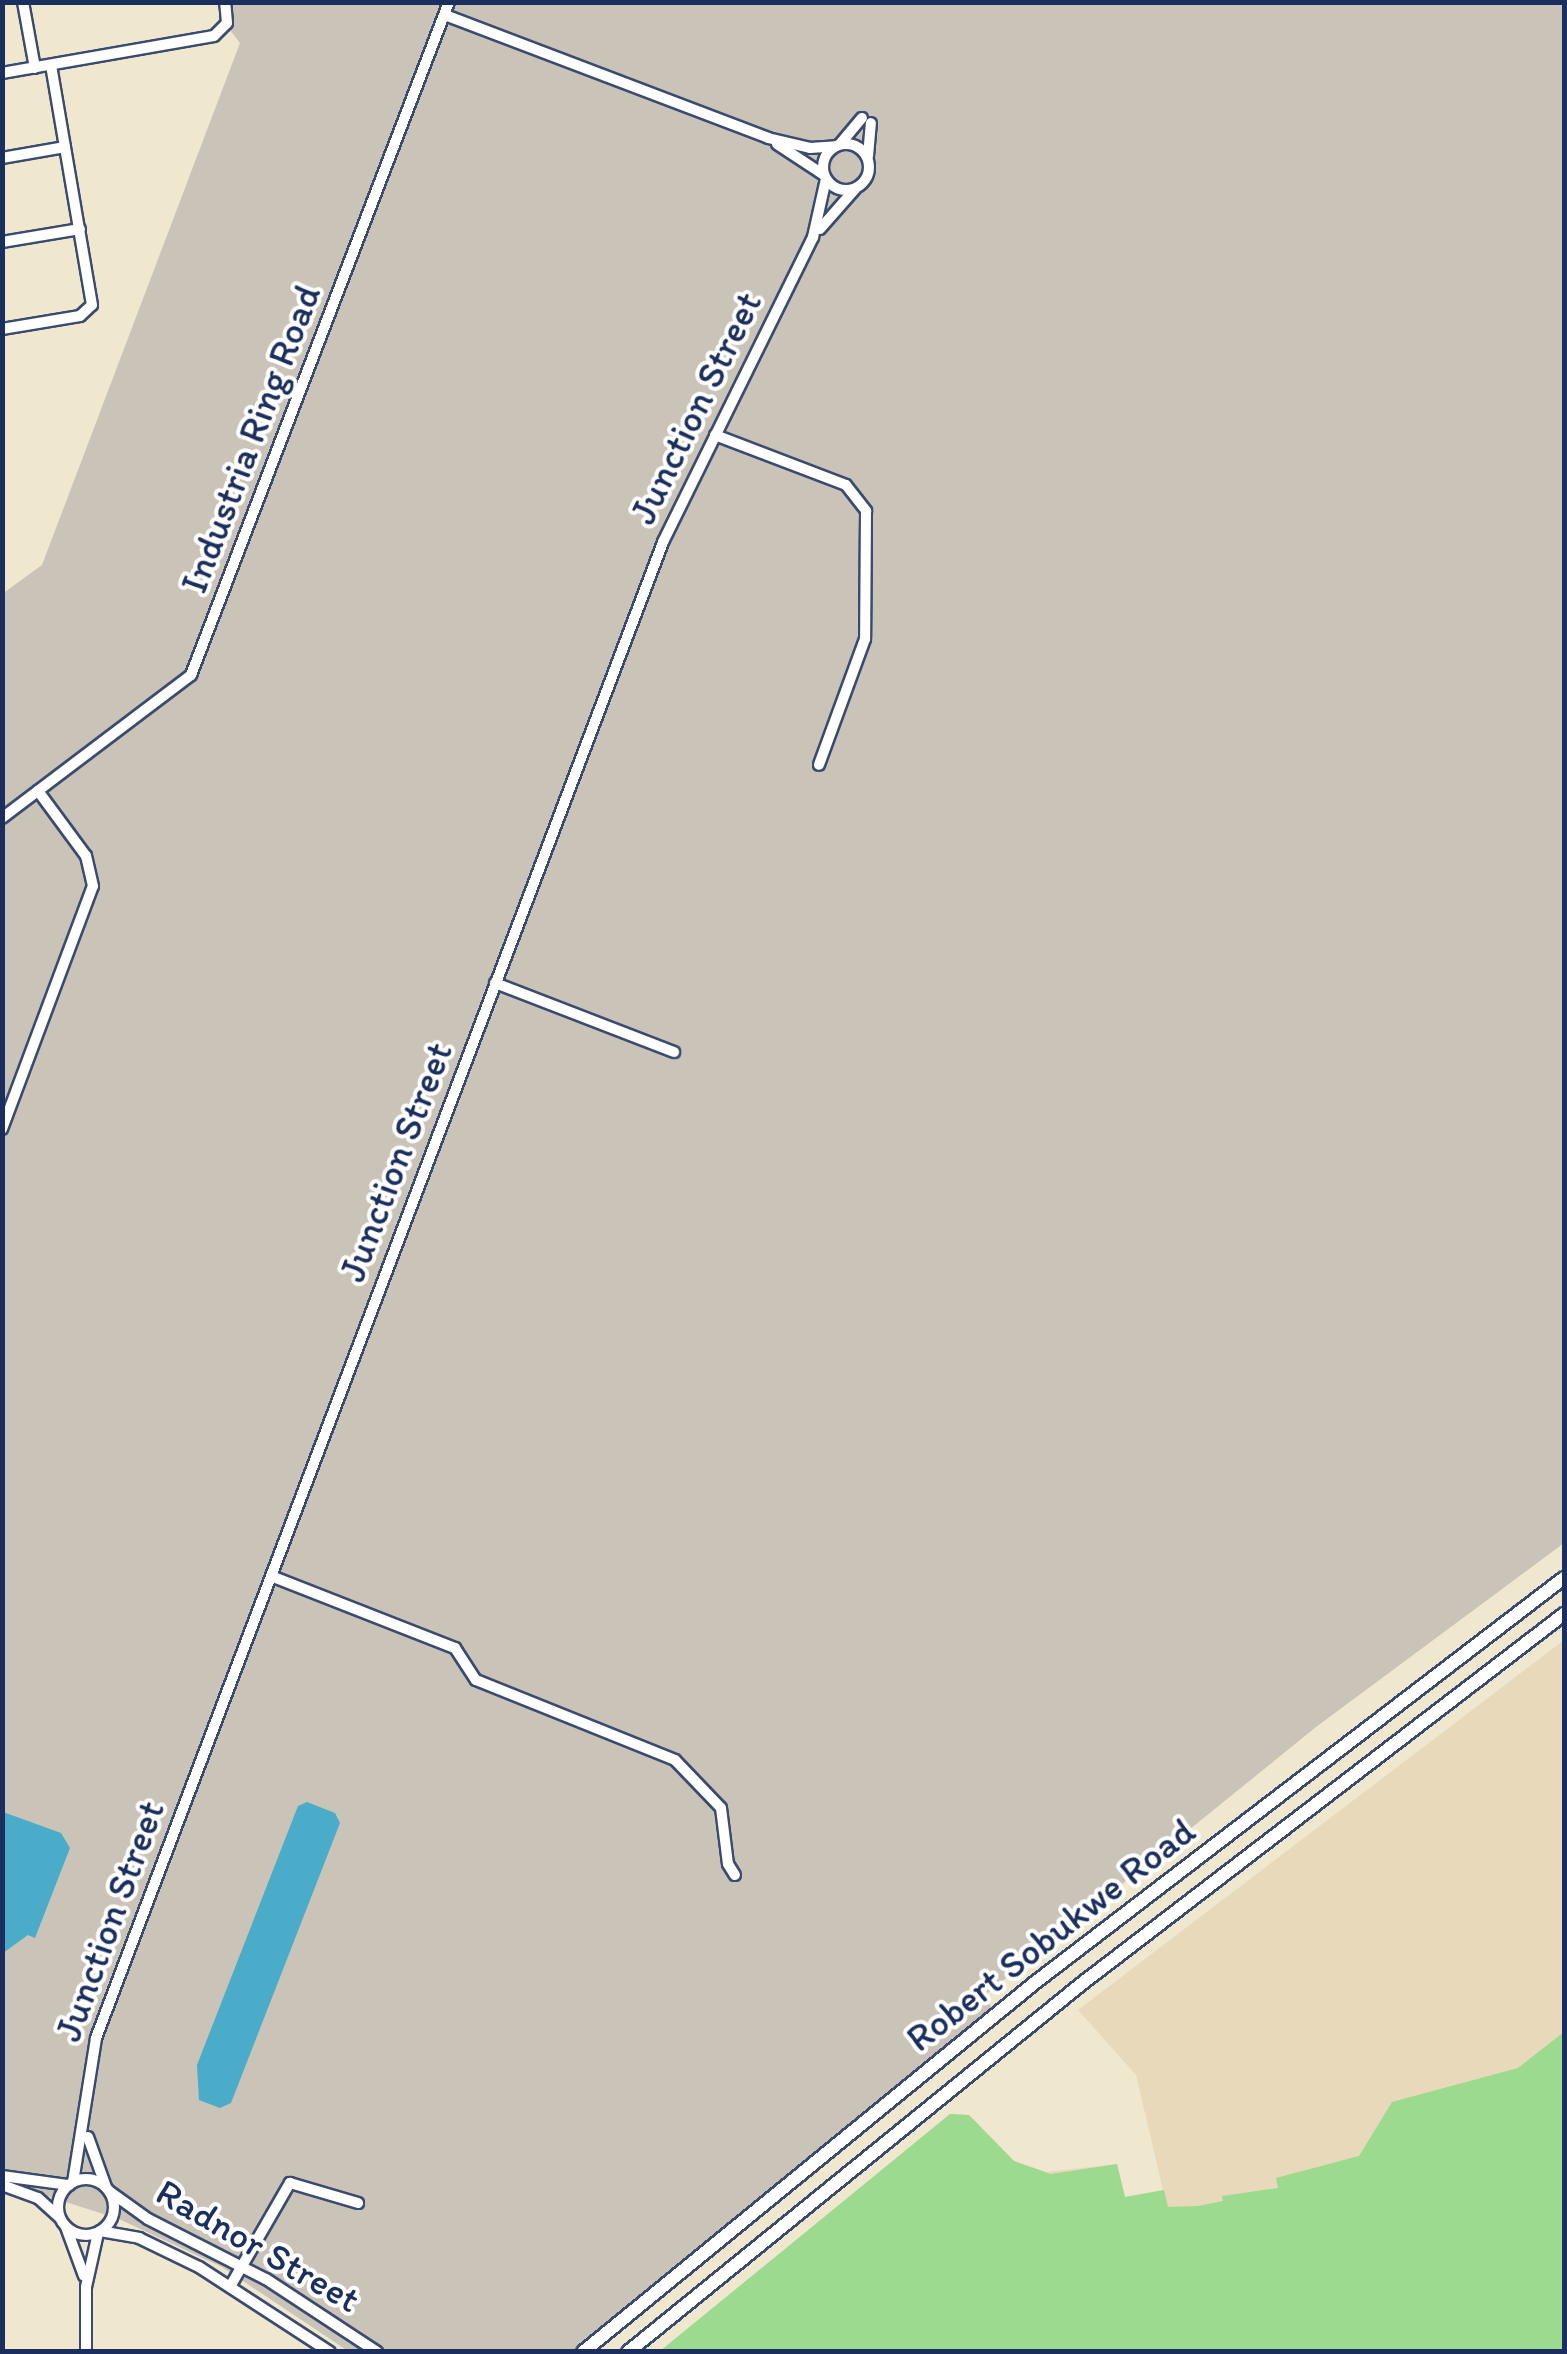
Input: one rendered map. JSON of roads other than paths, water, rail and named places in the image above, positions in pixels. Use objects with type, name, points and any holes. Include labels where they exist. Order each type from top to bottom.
[{"type":"main road","name":"Robert Sobukwe Road","points":[[583,2352],[1037,1981],[1564,1578]]},
{"type":"main road","name":"Robert Sobukwe Road","points":[[628,2352],[1050,2008],[1564,1614]]},
{"type":"street","points":[[24,2],[35,68]]},
{"type":"street","points":[[2,73],[224,30],[225,2]]},
{"type":"street","name":"Industria Ring Road","points":[[2,818],[194,670],[450,2]]},
{"type":"street","points":[[445,15],[768,138],[810,148],[857,146],[868,160]]},
{"type":"street","points":[[2,329],[90,309],[51,65]]},
{"type":"street","points":[[768,138],[835,188],[854,189],[866,179],[866,120],[826,155],[824,177]]},
{"type":"street","points":[[2,158],[65,147]]},
{"type":"street","name":"Junction Street","points":[[813,238],[824,177]]},
{"type":"street","name":"Junction Street","points":[[71,2184],[86,2126],[96,2038],[670,525],[813,238],[854,189]]},
{"type":"street","points":[[2,242],[80,228]]},
{"type":"street","points":[[715,435],[846,486],[866,511],[865,639],[819,765]]},
{"type":"street","points":[[2,1129],[94,886],[86,856],[38,792]]},
{"type":"street","points":[[496,983],[674,1052]]},
{"type":"street","points":[[271,1576],[455,1648],[476,1680],[690,1770],[721,1808],[728,1864],[736,1876]]},
{"type":"street","name":"Junction Street","points":[[86,2126],[109,2190]]},
{"type":"street","points":[[2,2176],[71,2184],[90,2180],[109,2190],[114,2213],[99,2232],[86,2287]]},
{"type":"street","points":[[231,2285],[290,2183],[358,2203]]},
{"type":"street","points":[[71,2184],[58,2202],[63,2223],[81,2257],[86,2287],[86,2352]]},
{"type":"street","points":[[2,2185],[38,2198],[80,2234],[99,2232]]},
{"type":"street","name":"Radnor Street","points":[[109,2190],[148,2219],[242,2266],[370,2349]]},
{"type":"street","name":"Radnor Street","points":[[99,2232],[138,2238],[231,2285],[330,2352]]},
{"type":"water","points":[[307,1802],[335,1813],[340,1823],[231,2103],[220,2108],[199,2100],[197,2065],[298,1806]]},
{"type":"water","points":[[3,1812],[61,1833],[70,1848],[35,1938],[28,1935],[3,1953]]}]
